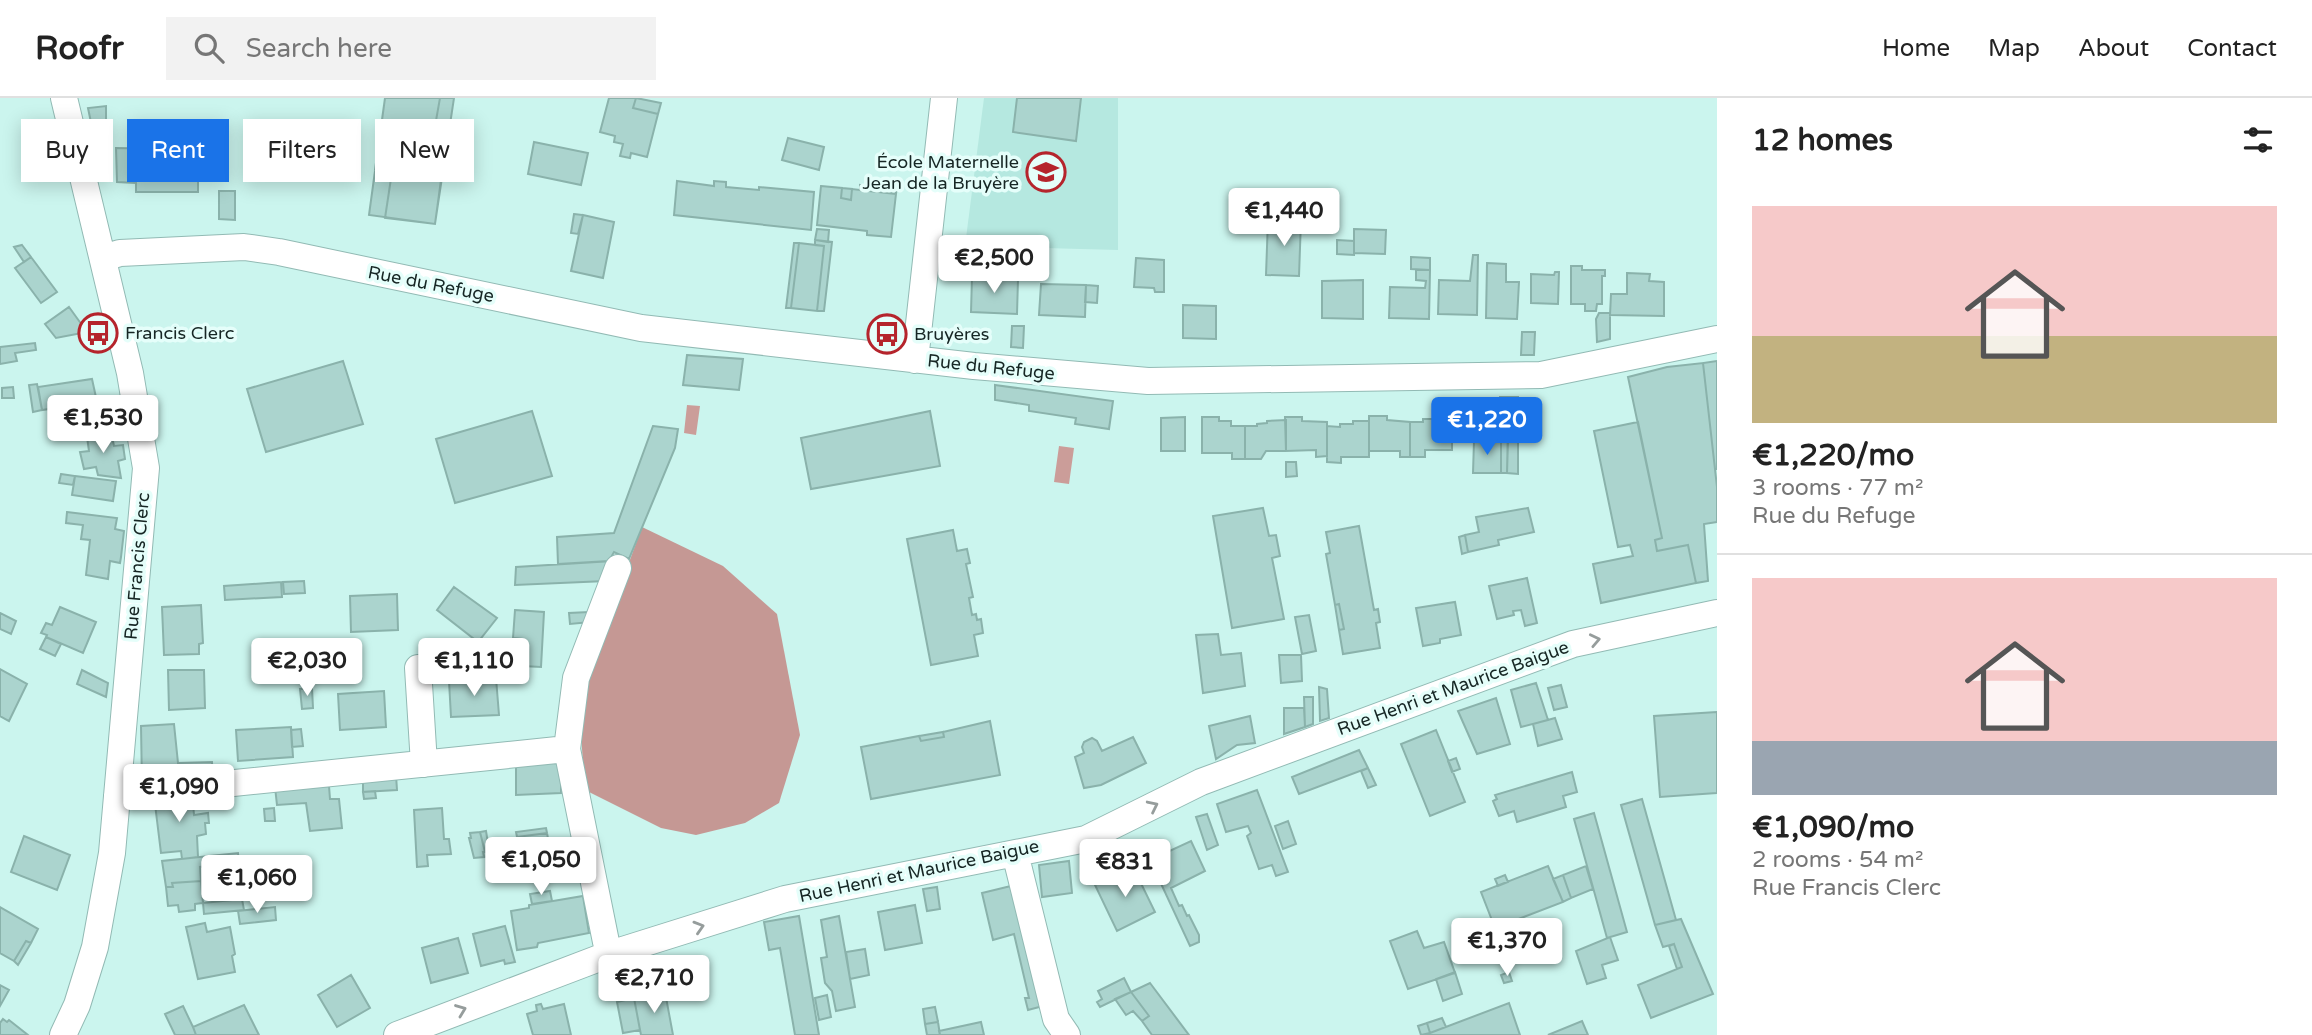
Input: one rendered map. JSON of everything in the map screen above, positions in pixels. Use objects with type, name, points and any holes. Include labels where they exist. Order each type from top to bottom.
[{"type":"street","name":"Rue Francis Clerc","points":[[63,1035],[77,1005],[95,947],[112,853],[146,468],[130,373],[64,98]]},
{"type":"street","points":[[915,360],[944,98]]},
{"type":"street","name":"Rue du Refuge","points":[[103,258],[120,253],[244,247],[641,328],[915,360],[1149,381],[1541,375],[1717,339]]},
{"type":"street","points":[[610,954],[567,749],[576,678],[618,568]]},
{"type":"street","name":"Rue Henri et Maurice Baigue","points":[[397,1035],[610,954],[785,899],[1059,842],[1086,839],[1201,782],[1573,644],[1717,613]]},
{"type":"street","points":[[418,668],[424,764]]},
{"type":"street","points":[[117,795],[567,749]]},
{"type":"street","points":[[1015,853],[1056,1019],[1067,1035]]},
{"type":"shaded area","name":"École Maternelle Jean de la Bruyère","points":[[984,98],[1118,98],[1118,250],[965,246]]},
{"type":"shaded area","points":[[687,405],[700,406],[696,435],[684,433]]},
{"type":"shaded area","points":[[1059,446],[1074,448],[1069,484],[1054,482]]},
{"type":"shaded area","points":[[642,527],[723,566],[777,614],[800,735],[779,803],[745,823],[696,835],[661,828],[585,790],[580,721],[587,677]]},
{"type":"building","points":[[385,98],[440,98],[436,119],[382,119]]},
{"type":"building","points":[[385,98],[454,98],[451,119],[382,119]]},
{"type":"building","points":[[609,98],[636,98],[633,108],[658,114],[647,157],[631,153],[630,158],[620,156],[623,144],[614,142],[615,136],[600,132]]},
{"type":"building","points":[[636,98],[661,103],[658,114],[633,108]]},
{"type":"building","points":[[1017,98],[1081,98],[1076,141],[1013,132]]},
{"type":"building","points":[[106,106],[106,119],[90,119],[88,108]]},
{"type":"building","points":[[788,138],[824,147],[819,170],[782,160]]},
{"type":"building","points":[[534,142],[588,153],[581,185],[528,174]]},
{"type":"building","points":[[116,148],[127,148],[127,182],[198,182],[198,192],[136,192],[136,183],[117,182]]},
{"type":"building","points":[[375,171],[375,182],[441,182],[435,224],[369,215]]},
{"type":"building","points":[[677,181],[714,186],[714,181],[726,182],[726,187],[814,192],[811,230],[674,215]]},
{"type":"building","points":[[390,182],[441,182],[435,224],[385,218]]},
{"type":"building","points":[[860,185],[897,187],[896,194],[860,190]]},
{"type":"building","points":[[821,186],[842,188],[841,198],[851,200],[852,189],[896,194],[891,237],[817,225]]},
{"type":"building","points":[[842,188],[852,189],[851,200],[841,198]]},
{"type":"building","points":[[219,191],[235,191],[235,220],[219,219]]},
{"type":"building","points":[[574,214],[583,215],[578,234],[571,233]]},
{"type":"building","points":[[583,215],[614,222],[603,278],[571,271]]},
{"type":"building","points":[[1268,219],[1301,220],[1299,276],[1266,275]]},
{"type":"building","points":[[817,229],[829,230],[828,242],[815,240]]},
{"type":"building","points":[[1354,229],[1386,230],[1385,254],[1354,253]]},
{"type":"building","points":[[815,240],[832,242],[824,311],[817,311],[824,246],[815,245]]},
{"type":"building","points":[[1337,240],[1354,241],[1354,255],[1337,254]]},
{"type":"building","points":[[794,243],[799,243],[791,308],[786,308]]},
{"type":"building","points":[[799,243],[824,246],[817,311],[791,308]]},
{"type":"building","points":[[22,245],[31,257],[24,262],[14,247]]},
{"type":"building","points":[[1473,255],[1478,255],[1477,315],[1438,314],[1439,280],[1470,281]]},
{"type":"building","points":[[31,257],[57,292],[41,303],[15,268]]},
{"type":"building","points":[[1411,257],[1430,258],[1430,270],[1411,269]]},
{"type":"building","points":[[1136,258],[1164,260],[1164,292],[1155,292],[1154,288],[1134,287]]},
{"type":"building","points":[[1487,263],[1506,264],[1506,282],[1519,282],[1517,319],[1486,318]]},
{"type":"building","points":[[1571,266],[1582,266],[1582,270],[1605,270],[1605,276],[1602,276],[1602,304],[1597,304],[1596,311],[1585,311],[1585,304],[1571,304]]},
{"type":"building","points":[[1416,270],[1430,270],[1429,319],[1389,318],[1390,287],[1425,288],[1426,281],[1416,280]]},
{"type":"building","points":[[1559,272],[1558,304],[1531,303],[1531,274],[1554,275]]},
{"type":"building","points":[[1627,273],[1650,274],[1649,281],[1664,282],[1664,316],[1610,315],[1611,294],[1627,294]]},
{"type":"building","points":[[972,277],[1018,279],[1017,314],[971,312]]},
{"type":"building","points":[[1363,280],[1363,319],[1322,318],[1322,281]]},
{"type":"building","points":[[1041,284],[1086,285],[1085,317],[1039,315]]},
{"type":"building","points":[[1086,285],[1098,286],[1097,303],[1085,302]]},
{"type":"building","points":[[1183,305],[1216,306],[1216,339],[1183,338]]},
{"type":"building","points":[[69,307],[87,332],[56,338],[45,324]]},
{"type":"building","points":[[1599,313],[1610,313],[1610,339],[1597,342],[1596,319]]},
{"type":"building","points":[[1012,326],[1024,326],[1023,348],[1011,347]]},
{"type":"building","points":[[1522,332],[1535,332],[1534,355],[1521,355]]},
{"type":"building","points":[[35,343],[36,350],[15,353],[17,361],[0,364],[0,347]]},
{"type":"building","points":[[687,355],[743,359],[739,390],[683,385]]},
{"type":"building","points":[[343,361],[363,424],[266,452],[247,389]]},
{"type":"building","points":[[1717,361],[1717,469],[1715,469],[1703,363]]},
{"type":"building","points":[[1703,363],[1717,487],[1717,522],[1704,524],[1708,581],[1696,583],[1688,545],[1657,551],[1655,540],[1662,538],[1628,377],[1667,367]]},
{"type":"building","points":[[92,379],[97,402],[42,410],[38,387]]},
{"type":"building","points":[[37,384],[42,410],[33,412],[29,385]]},
{"type":"building","points":[[995,385],[1113,401],[1109,429],[1075,424],[1076,418],[1029,411],[1029,405],[995,400]]},
{"type":"building","points":[[13,387],[14,398],[2,398],[2,388]]},
{"type":"building","points":[[1500,397],[1518,397],[1518,474],[1507,473],[1508,425],[1500,425]]},
{"type":"building","points":[[83,404],[85,413],[75,415],[74,405]]},
{"type":"building","points":[[532,411],[552,476],[455,503],[436,439]]},
{"type":"building","points":[[930,411],[940,466],[811,489],[801,438]]},
{"type":"building","points":[[1369,416],[1387,416],[1387,420],[1410,422],[1410,457],[1400,457],[1400,451],[1369,451]]},
{"type":"building","points":[[1434,416],[1452,416],[1452,450],[1425,450],[1425,457],[1410,457],[1410,422],[1423,422],[1423,419],[1434,419]]},
{"type":"building","points":[[1185,417],[1185,451],[1161,451],[1161,418]]},
{"type":"building","points":[[1202,417],[1219,417],[1219,421],[1231,421],[1231,426],[1245,426],[1245,459],[1232,459],[1232,453],[1202,453]]},
{"type":"building","points":[[1285,417],[1327,422],[1327,456],[1316,457],[1316,450],[1286,451]]},
{"type":"building","points":[[1286,420],[1286,451],[1266,451],[1261,459],[1245,459],[1245,426]]},
{"type":"building","points":[[1353,421],[1369,421],[1369,457],[1341,457],[1341,463],[1327,462],[1327,426],[1340,427],[1340,424],[1353,424]]},
{"type":"building","points":[[1638,422],[1662,538],[1655,540],[1657,551],[1688,545],[1696,583],[1601,603],[1593,564],[1633,556],[1630,545],[1618,547],[1594,431]]},
{"type":"building","points":[[653,426],[678,429],[675,448],[629,559],[614,552],[609,561],[558,564],[557,537],[614,533]]},
{"type":"building","points":[[111,432],[114,446],[123,445],[125,459],[118,461],[121,478],[98,475],[96,467],[84,469],[80,452],[89,451],[87,437]]},
{"type":"building","points":[[1474,441],[1501,441],[1501,473],[1473,473]]},
{"type":"building","points":[[1501,441],[1508,441],[1507,473],[1501,473]]},
{"type":"building","points":[[1286,462],[1296,462],[1297,476],[1286,477]]},
{"type":"building","points":[[61,474],[75,476],[73,485],[59,483]]},
{"type":"building","points":[[75,476],[116,481],[113,501],[72,495]]},
{"type":"building","points":[[1263,508],[1269,536],[1276,535],[1280,556],[1272,558],[1284,619],[1232,628],[1213,516]]},
{"type":"building","points":[[1528,508],[1534,532],[1498,540],[1499,545],[1468,552],[1465,535],[1479,532],[1476,517]]},
{"type":"building","points":[[67,512],[117,518],[115,529],[124,531],[121,557],[120,563],[110,561],[108,579],[86,575],[90,540],[81,539],[83,525],[66,523]]},
{"type":"building","points":[[1359,526],[1374,610],[1378,609],[1380,622],[1376,623],[1380,648],[1343,654],[1339,630],[1344,629],[1339,604],[1335,605],[1326,554],[1330,553],[1326,532]]},
{"type":"building","points":[[953,530],[957,551],[967,549],[970,563],[966,564],[973,597],[969,598],[972,615],[976,614],[977,620],[981,619],[983,633],[974,635],[978,656],[931,665],[907,539]]},
{"type":"building","points":[[1465,535],[1468,552],[1462,554],[1459,537]]},
{"type":"building","points":[[613,561],[606,581],[515,585],[516,567]]},
{"type":"building","points":[[1527,578],[1537,623],[1525,626],[1521,610],[1513,611],[1514,615],[1497,619],[1489,586]]},
{"type":"building","points":[[304,581],[305,593],[284,594],[283,582]]},
{"type":"building","points":[[281,582],[282,597],[225,600],[224,586]]},
{"type":"building","points":[[454,587],[497,618],[478,642],[437,610]]},
{"type":"building","points":[[397,594],[398,630],[351,632],[350,596]]},
{"type":"building","points":[[1455,602],[1461,635],[1423,646],[1416,608]]},
{"type":"building","points":[[1339,604],[1344,629],[1339,630],[1335,605]]},
{"type":"building","points":[[201,605],[203,643],[199,644],[199,654],[164,655],[162,607]]},
{"type":"building","points":[[60,607],[96,622],[83,653],[41,633],[46,623],[52,625]]},
{"type":"building","points":[[515,610],[544,612],[541,667],[522,666],[522,639],[513,638]]},
{"type":"building","points":[[589,612],[590,622],[570,624],[569,613]]},
{"type":"building","points":[[0,613],[16,621],[11,634],[0,629]]},
{"type":"building","points":[[1309,615],[1316,651],[1302,654],[1295,617]]},
{"type":"building","points":[[1218,634],[1221,655],[1241,653],[1245,686],[1203,693],[1196,635]]},
{"type":"building","points":[[46,637],[61,644],[55,656],[40,649]]},
{"type":"building","points":[[310,648],[312,688],[303,689],[303,683],[284,683],[283,649]]},
{"type":"building","points":[[1279,655],[1301,655],[1302,681],[1281,683]]},
{"type":"building","points":[[0,669],[27,684],[9,721],[0,716]]},
{"type":"building","points":[[82,670],[108,683],[106,697],[77,684]]},
{"type":"building","points":[[168,670],[204,670],[205,708],[169,710]]},
{"type":"building","points":[[496,678],[499,715],[451,717],[449,681]]},
{"type":"building","points":[[1536,683],[1548,720],[1521,727],[1511,690]]},
{"type":"building","points":[[1561,685],[1567,707],[1554,710],[1548,688]]},
{"type":"building","points":[[1319,687],[1327,689],[1329,718],[1320,721]]},
{"type":"building","points":[[312,688],[313,708],[302,709],[300,689]]},
{"type":"building","points":[[384,691],[386,727],[340,730],[338,694]]},
{"type":"building","points":[[1304,697],[1313,697],[1313,724],[1305,727]]},
{"type":"building","points":[[1496,698],[1510,744],[1477,754],[1458,711]]},
{"type":"building","points":[[1284,708],[1304,708],[1305,727],[1284,734]]},
{"type":"building","points":[[1717,712],[1717,793],[1660,797],[1654,716]]},
{"type":"building","points":[[1250,716],[1255,743],[1237,745],[1216,759],[1209,726]]},
{"type":"building","points":[[1555,718],[1562,739],[1538,746],[1533,724]]},
{"type":"building","points":[[990,721],[1000,775],[871,799],[861,747],[919,736],[921,741],[944,737],[943,732]]},
{"type":"building","points":[[174,724],[178,763],[212,762],[213,781],[142,785],[141,726]]},
{"type":"building","points":[[291,727],[293,757],[238,761],[236,730]]},
{"type":"building","points":[[301,729],[303,746],[292,747],[291,730]]},
{"type":"building","points":[[1436,730],[1465,802],[1430,816],[1401,744]]},
{"type":"building","points":[[943,732],[944,737],[921,741],[919,736]]},
{"type":"building","points":[[1133,737],[1146,763],[1101,785],[1084,788],[1075,757],[1084,753],[1084,742],[1092,738],[1097,741],[1102,751]]},
{"type":"building","points":[[1359,750],[1368,768],[1299,794],[1292,777]]},
{"type":"building","points":[[1456,758],[1460,769],[1452,772],[1448,761]]},
{"type":"building","points":[[561,762],[561,793],[516,795],[516,764]]},
{"type":"building","points":[[1368,768],[1376,785],[1368,788],[1361,771]]},
{"type":"building","points":[[1572,772],[1577,792],[1563,796],[1566,807],[1517,822],[1514,811],[1499,816],[1493,801],[1497,799],[1495,795]]},
{"type":"building","points":[[396,775],[397,790],[363,792],[363,779]]},
{"type":"building","points":[[329,786],[330,799],[339,799],[342,828],[310,831],[306,803],[277,805],[275,787]]},
{"type":"building","points":[[1257,790],[1288,872],[1276,876],[1272,865],[1259,869],[1247,836],[1251,833],[1248,826],[1226,832],[1217,804]]},
{"type":"building","points":[[375,791],[376,798],[364,799],[363,792]]},
{"type":"building","points":[[192,792],[194,815],[208,813],[209,823],[205,823],[206,834],[197,836],[198,857],[182,859],[181,851],[161,853],[154,796]]},
{"type":"building","points":[[1642,799],[1676,920],[1655,925],[1621,805]]},
{"type":"building","points":[[274,808],[275,821],[265,821],[264,809]]},
{"type":"building","points":[[442,808],[444,839],[449,839],[451,854],[427,855],[428,866],[417,867],[414,810]]},
{"type":"building","points":[[1594,813],[1627,932],[1607,938],[1574,819]]},
{"type":"building","points":[[1207,814],[1218,845],[1207,850],[1196,817]]},
{"type":"building","points":[[1288,821],[1296,844],[1283,849],[1275,826]]},
{"type":"building","points":[[546,828],[547,833],[517,837],[516,832]]},
{"type":"building","points":[[486,831],[490,856],[484,857],[480,832]]},
{"type":"building","points":[[480,832],[484,857],[474,858],[470,833]]},
{"type":"building","points":[[547,833],[549,844],[519,850],[517,837]]},
{"type":"building","points":[[24,836],[70,855],[57,890],[11,872]]},
{"type":"building","points":[[1191,841],[1205,871],[1171,888],[1179,906],[1182,905],[1187,916],[1189,915],[1199,935],[1199,942],[1190,946],[1150,860]]},
{"type":"building","points":[[557,843],[557,849],[540,853],[539,846]]},
{"type":"building","points":[[539,846],[540,857],[520,860],[519,850]]},
{"type":"building","points":[[238,853],[239,863],[200,867],[201,881],[172,883],[173,887],[166,887],[162,861]]},
{"type":"building","points":[[1069,861],[1072,893],[1042,897],[1039,865]]},
{"type":"building","points":[[1548,866],[1563,902],[1495,928],[1481,892]]},
{"type":"building","points":[[1586,866],[1593,889],[1571,898],[1563,875]]},
{"type":"building","points":[[1133,867],[1155,912],[1117,931],[1095,885]]},
{"type":"building","points":[[1505,875],[1508,882],[1498,886],[1495,879]]},
{"type":"building","points":[[1563,875],[1571,898],[1563,902],[1553,879]]},
{"type":"building","points":[[201,881],[203,903],[195,904],[195,910],[179,912],[178,905],[168,906],[166,887],[173,887],[172,883]]},
{"type":"building","points":[[1015,885],[1043,1006],[1028,1010],[1025,998],[1029,998],[1014,934],[993,940],[982,893]]},
{"type":"building","points":[[937,887],[940,909],[927,911],[923,889]]},
{"type":"building","points":[[550,891],[552,901],[532,904],[530,894]]},
{"type":"building","points":[[583,896],[589,933],[517,950],[511,911],[529,908],[529,905]]},
{"type":"building","points":[[242,899],[244,910],[204,914],[203,903]]},
{"type":"building","points":[[915,905],[922,943],[885,950],[878,912]]},
{"type":"building","points":[[0,907],[38,929],[31,943],[26,941],[14,961],[0,953]]},
{"type":"building","points":[[275,907],[276,920],[240,924],[238,911]]},
{"type":"building","points":[[799,916],[819,1035],[795,1035],[780,948],[769,950],[764,922]]},
{"type":"building","points":[[839,916],[855,1007],[836,1011],[832,991],[825,983],[821,958],[827,957],[821,920]]},
{"type":"building","points":[[1681,919],[1713,994],[1651,1018],[1638,985],[1682,967],[1674,944],[1663,947],[1655,925]]},
{"type":"building","points":[[205,923],[207,932],[230,927],[235,972],[198,979],[186,927]]},
{"type":"building","points":[[505,926],[515,962],[505,964],[504,960],[481,966],[473,934]]},
{"type":"building","points":[[1417,931],[1424,948],[1444,942],[1455,973],[1408,989],[1390,941]]},
{"type":"building","points":[[1610,937],[1618,960],[1602,965],[1606,978],[1587,984],[1576,951]]},
{"type":"building","points":[[458,938],[468,973],[431,983],[422,948]]},
{"type":"building","points":[[26,941],[31,943],[18,965],[14,961]]},
{"type":"building","points":[[1674,944],[1682,967],[1677,969],[1669,946]]},
{"type":"building","points":[[865,949],[869,975],[850,979],[846,952]]},
{"type":"building","points":[[1455,972],[1462,994],[1443,1001],[1436,979]]},
{"type":"building","points":[[1509,972],[1512,981],[1504,983],[1501,975]]},
{"type":"building","points":[[351,975],[370,1008],[337,1027],[318,995]]},
{"type":"building","points":[[1124,978],[1131,992],[1100,1007],[1097,1002],[1102,999],[1098,991]]},
{"type":"building","points":[[1150,983],[1189,1035],[1152,1035],[1142,1021],[1149,1016],[1131,992]]},
{"type":"building","points":[[0,985],[9,990],[0,1006]]},
{"type":"building","points":[[665,992],[673,1035],[641,1035],[634,998]]},
{"type":"building","points":[[1131,992],[1149,1016],[1142,1021],[1133,1011],[1126,1015],[1115,999]]},
{"type":"building","points":[[827,995],[831,1017],[819,1020],[815,998]]},
{"type":"building","points":[[634,998],[640,1030],[623,1033],[617,1002]]},
{"type":"building","points":[[1509,1003],[1520,1035],[1426,1035],[1430,1033]]},
{"type":"building","points":[[541,1004],[543,1009],[564,1004],[571,1035],[533,1035],[527,1014],[537,1011],[536,1005]]},
{"type":"building","points":[[244,1005],[259,1035],[196,1035],[193,1027]]},
{"type":"building","points":[[183,1006],[196,1035],[175,1035],[165,1014]]},
{"type":"building","points":[[935,1007],[938,1022],[925,1024],[923,1009]]},
{"type":"building","points":[[1442,1018],[1446,1027],[1430,1033],[1427,1023]]},
{"type":"building","points":[[3,1019],[7,1022],[9,1020],[28,1035],[0,1035],[0,1023]]},
{"type":"building","points":[[1582,1021],[1588,1035],[1548,1035]]},
{"type":"building","points":[[938,1022],[940,1035],[927,1035],[925,1024]]},
{"type":"building","points":[[981,1022],[984,1035],[940,1035],[939,1031]]},
{"type":"building","points":[[1427,1023],[1430,1033],[1421,1035],[1418,1026]]},
{"type":"place","name":"École Maternelle Jean de la Bruyère","points":[[1046,172]]},
{"type":"place","name":"Francis Clerc","points":[[98,333]]},
{"type":"place","name":"Bruyères","points":[[887,334]]}]
